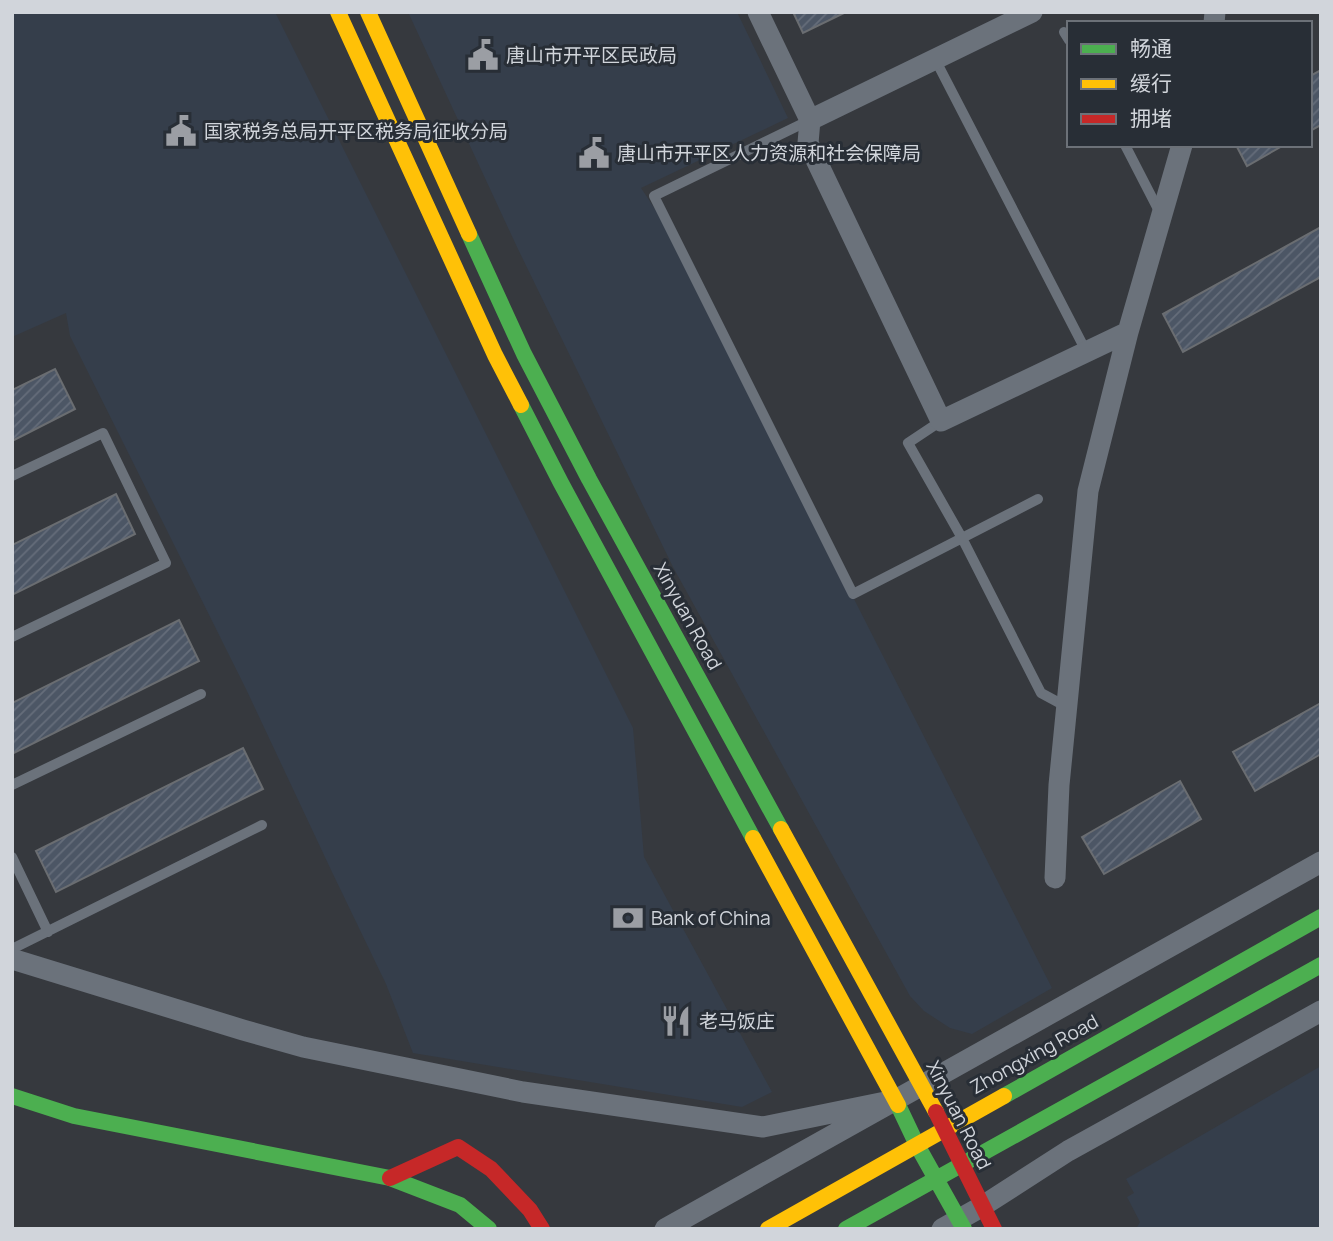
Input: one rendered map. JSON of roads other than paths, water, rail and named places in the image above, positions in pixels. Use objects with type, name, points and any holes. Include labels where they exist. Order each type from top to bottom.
[{"type":"main road","points":[[338,12],[495,355],[567,495],[895,1100],[936,1179],[955,1226]]},
{"type":"main road","name":"Xinyuan Road","points":[[368,12],[524,355],[589,479],[922,1085],[994,1229]]},
{"type":"main road","name":"Zhongxing Road","points":[[768,1229],[1321,917]]},
{"type":"main road","points":[[846,1229],[1321,965]]},
{"type":"main road","points":[[12,1096],[74,1116],[390,1178],[460,1205],[489,1229]]},
{"type":"main road","points":[[390,1178],[458,1147],[491,1169],[530,1210],[542,1229]]},
{"type":"street","points":[[758,12],[810,120],[808,143],[941,421],[1128,332]]},
{"type":"street","points":[[810,120],[1032,12]]},
{"type":"street","points":[[1055,877],[1059,785],[1088,491],[1128,332],[1181,147]]},
{"type":"street","points":[[665,1229],[1321,862]]},
{"type":"street","points":[[12,959],[303,1047],[523,1092],[763,1127],[895,1100]]},
{"type":"street","points":[[955,1226],[1068,1151],[1321,1012]]},
{"type":"lane","points":[[935,59],[1086,351]]},
{"type":"lane","points":[[810,120],[654,196],[853,594],[1038,499]]},
{"type":"lane","points":[[1126,147],[1162,216]]},
{"type":"lane","points":[[941,421],[908,443],[961,538],[1041,693],[1067,706]]},
{"type":"lane","points":[[12,476],[103,433],[166,563],[12,637]]},
{"type":"lane","points":[[12,785],[201,694]]},
{"type":"lane","points":[[12,949],[262,825]]},
{"type":"lane","points":[[12,857],[48,932]]},
{"type":"place","name":"唐山市开平区民政局","points":[[483,55]]},
{"type":"place","name":"国家税务总局开平区税务局征收分局","points":[[181,131]]},
{"type":"place","name":"唐山市开平区人力资源和社会保障局","points":[[594,153]]},
{"type":"place","name":"Bank of China","points":[[628,918]]},
{"type":"place","name":"老马饭庄","points":[[676,1021]]}]
